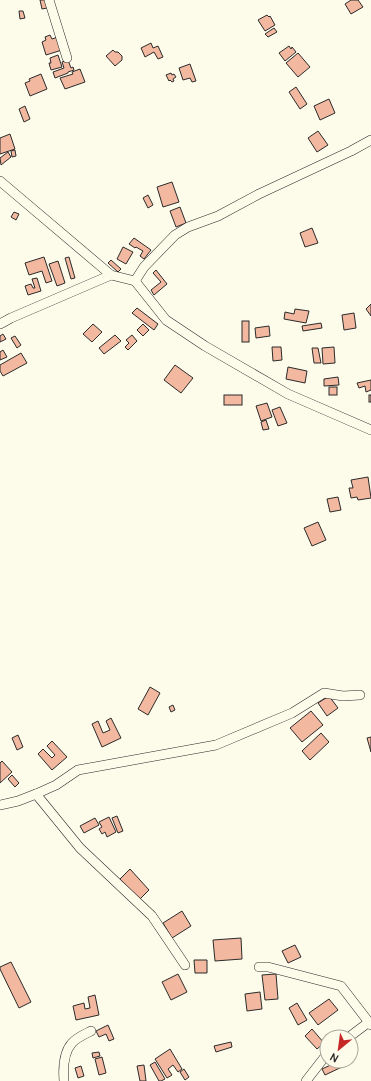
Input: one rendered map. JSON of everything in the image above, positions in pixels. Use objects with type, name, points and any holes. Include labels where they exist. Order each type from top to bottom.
[{"type":"street","points":[[49,0],[67,58]]},
{"type":"street","points":[[135,281],[144,267],[166,244],[188,227],[228,211],[259,194],[351,151],[371,140]]},
{"type":"street","points":[[0,181],[111,275],[135,281],[166,320],[205,346],[288,394],[371,430]]},
{"type":"street","points":[[0,324],[10,318],[111,275]]},
{"type":"street","points":[[1,803],[18,801],[36,794],[56,785],[78,770],[216,745],[292,714],[324,692],[343,696],[360,695]]},
{"type":"street","points":[[36,794],[80,848],[152,916],[185,965]]},
{"type":"street","points":[[259,967],[268,966],[339,985],[370,1024],[359,1031]]},
{"type":"street","points":[[64,1081],[64,1057],[72,1043],[91,1031]]},
{"type":"street","points":[[306,1081],[319,1064]]},
{"type":"building","points":[[40,0],[45,0],[47,8],[42,9]]},
{"type":"building","points":[[351,0],[358,0],[363,7],[351,14],[345,4]]},
{"type":"building","points":[[19,11],[23,11],[25,18],[20,19]]},
{"type":"building","points":[[267,15],[269,17],[270,16],[275,25],[265,31],[258,20]]},
{"type":"building","points":[[274,28],[277,32],[268,37],[265,34]]},
{"type":"building","points":[[50,35],[52,39],[58,37],[62,50],[46,55],[42,42],[46,40],[45,37]]},
{"type":"building","points":[[151,43],[153,48],[158,46],[163,57],[158,59],[154,52],[145,57],[141,48]]},
{"type":"building","points":[[289,46],[296,52],[285,61],[279,53]]},
{"type":"building","points":[[113,50],[122,56],[122,60],[115,66],[106,56]]},
{"type":"building","points":[[298,53],[310,67],[298,77],[286,63]]},
{"type":"building","points":[[58,55],[62,67],[51,70],[49,63],[51,63],[50,58]]},
{"type":"building","points":[[68,60],[71,68],[73,67],[74,70],[55,78],[53,72],[64,68],[62,62]]},
{"type":"building","points":[[190,64],[196,81],[192,82],[190,78],[183,80],[179,68]]},
{"type":"building","points":[[80,69],[85,82],[65,89],[60,78],[73,74],[72,72]]},
{"type":"building","points":[[171,73],[176,77],[172,82],[170,80],[169,81],[166,75]]},
{"type":"building","points":[[41,74],[47,89],[30,96],[25,83],[30,81],[29,79]]},
{"type":"building","points":[[296,87],[307,104],[300,109],[289,92]]},
{"type":"building","points":[[329,99],[335,113],[320,120],[314,106]]},
{"type":"building","points":[[25,106],[30,119],[24,122],[19,109]]},
{"type":"building","points":[[318,131],[328,145],[317,152],[308,138]]},
{"type":"building","points":[[10,134],[15,149],[0,154],[0,138]]},
{"type":"building","points":[[15,150],[16,156],[12,157],[11,151]]},
{"type":"building","points":[[8,152],[11,157],[1,165],[0,158]]},
{"type":"building","points":[[172,182],[179,202],[163,207],[157,187]]},
{"type":"building","points":[[148,195],[153,205],[148,208],[143,198]]},
{"type":"building","points":[[180,207],[186,223],[176,227],[170,211]]},
{"type":"building","points":[[14,212],[19,214],[16,220],[11,217]]},
{"type":"building","points":[[312,228],[318,243],[305,247],[300,233]]},
{"type":"building","points":[[134,238],[151,250],[144,259],[140,256],[143,251],[129,244]]},
{"type":"building","points":[[123,247],[133,252],[126,264],[117,259]]},
{"type":"building","points":[[44,257],[52,281],[46,283],[42,271],[29,275],[25,263]]},
{"type":"building","points":[[69,257],[75,278],[71,279],[65,258]]},
{"type":"building","points":[[111,260],[121,269],[118,272],[108,263]]},
{"type":"building","points":[[58,261],[65,283],[57,286],[49,264]]},
{"type":"building","points":[[156,270],[167,284],[154,295],[151,290],[161,282],[153,273]]},
{"type":"building","points":[[37,278],[41,291],[28,295],[25,286],[31,284],[33,288],[35,288],[32,279]]},
{"type":"building","points":[[371,304],[371,316],[366,309]]},
{"type":"building","points":[[137,308],[158,324],[154,330],[132,313]]},
{"type":"building","points":[[295,309],[309,311],[306,323],[284,319],[285,312],[294,314]]},
{"type":"building","points":[[354,313],[356,328],[344,330],[342,315]]},
{"type":"building","points":[[242,321],[249,321],[249,342],[242,342]]},
{"type":"building","points":[[321,323],[322,328],[303,331],[302,326]]},
{"type":"building","points":[[93,324],[102,332],[92,342],[83,334]]},
{"type":"building","points":[[143,324],[149,330],[143,336],[137,330]]},
{"type":"building","points":[[269,326],[270,336],[256,338],[255,328]]},
{"type":"building","points":[[3,334],[6,339],[0,342],[0,336]]},
{"type":"building","points":[[115,335],[121,341],[104,354],[99,348]]},
{"type":"building","points":[[132,335],[137,341],[128,350],[125,347],[129,343],[126,340]]},
{"type":"building","points":[[15,336],[21,345],[17,348],[11,338]]},
{"type":"building","points":[[272,347],[281,347],[282,360],[273,361]]},
{"type":"building","points":[[334,347],[335,363],[323,364],[322,348]]},
{"type":"building","points":[[312,348],[318,348],[321,363],[314,363]]},
{"type":"building","points":[[3,350],[7,357],[0,360],[0,352]]},
{"type":"building","points":[[21,353],[27,363],[3,376],[0,371],[0,365]]},
{"type":"building","points":[[175,365],[193,378],[181,393],[164,380]]},
{"type":"building","points":[[288,367],[307,371],[305,383],[286,379]]},
{"type":"building","points":[[338,377],[339,385],[324,386],[324,379]]},
{"type":"building","points":[[371,380],[371,390],[366,392],[365,386],[359,388],[357,383]]},
{"type":"building","points":[[329,387],[337,387],[337,395],[329,395]]},
{"type":"building","points":[[224,395],[242,395],[242,405],[224,405]]},
{"type":"building","points":[[369,395],[371,395],[371,402],[369,402]]},
{"type":"building","points":[[267,403],[272,417],[261,421],[256,406]]},
{"type":"building","points":[[280,407],[287,423],[278,426],[272,410]]},
{"type":"building","points":[[266,420],[269,429],[263,430],[261,422]]},
{"type":"building","points":[[368,477],[371,498],[358,500],[357,497],[351,498],[349,488],[353,488],[351,480]]},
{"type":"building","points":[[338,497],[341,510],[330,512],[327,499]]},
{"type":"building","points":[[318,522],[326,540],[312,546],[304,528]]},
{"type":"building","points":[[150,687],[160,693],[148,715],[138,709]]},
{"type":"building","points":[[329,696],[338,708],[327,716],[318,703]]},
{"type":"building","points":[[173,705],[175,710],[171,712],[169,707]]},
{"type":"building","points":[[311,711],[323,725],[302,742],[290,728]]},
{"type":"building","points":[[111,718],[121,738],[102,747],[92,724],[98,721],[103,733],[110,730],[106,721]]},
{"type":"building","points":[[321,733],[329,742],[310,760],[302,751]]},
{"type":"building","points":[[18,735],[23,747],[17,750],[12,738]]},
{"type":"building","points":[[371,737],[371,752],[367,738]]},
{"type":"building","points":[[52,741],[67,757],[52,770],[38,754],[43,749],[52,758],[55,755],[47,746]]},
{"type":"building","points":[[2,761],[12,772],[0,783],[0,763]]},
{"type":"building","points":[[12,775],[19,783],[15,787],[8,779]]},
{"type":"building","points":[[117,816],[123,831],[118,833],[112,818]]},
{"type":"building","points":[[109,817],[116,832],[107,837],[105,832],[102,834],[99,829],[102,827],[99,822]]},
{"type":"building","points":[[95,818],[99,825],[84,833],[80,826]]},
{"type":"building","points":[[130,869],[149,890],[139,900],[120,879]]},
{"type":"building","points":[[182,911],[191,926],[172,938],[163,923]]},
{"type":"building","points":[[241,938],[242,959],[215,961],[213,940]]},
{"type":"building","points":[[295,945],[301,957],[288,963],[282,951]]},
{"type":"building","points":[[194,960],[207,960],[207,973],[195,973]]},
{"type":"building","points":[[11,962],[31,1002],[19,1008],[0,969],[0,967]]},
{"type":"building","points":[[178,974],[187,992],[171,1000],[162,982]]},
{"type":"building","points":[[276,974],[278,999],[265,1000],[262,975]]},
{"type":"building","points":[[260,992],[262,1009],[247,1011],[245,994]]},
{"type":"building","points":[[95,995],[99,1015],[76,1020],[73,1006],[84,1003],[85,1009],[90,1008],[88,997]]},
{"type":"building","points":[[329,999],[338,1010],[318,1025],[309,1013]]},
{"type":"building","points":[[297,1003],[307,1020],[298,1025],[289,1008]]},
{"type":"building","points":[[108,1025],[114,1039],[109,1041],[106,1034],[99,1037],[96,1031]]},
{"type":"building","points":[[312,1029],[319,1037],[319,1047],[317,1049],[305,1036]]},
{"type":"building","points":[[231,1042],[232,1047],[216,1052],[214,1046]]},
{"type":"building","points":[[170,1049],[182,1069],[178,1072],[173,1065],[168,1069],[172,1075],[167,1078],[155,1059]]},
{"type":"building","points":[[99,1052],[100,1056],[93,1058],[92,1053]]},
{"type":"building","points":[[102,1057],[106,1073],[99,1075],[95,1059]]},
{"type":"building","points":[[155,1062],[165,1079],[161,1081],[159,1081],[150,1065]]},
{"type":"building","points":[[144,1065],[146,1081],[140,1081],[137,1066]]},
{"type":"building","points":[[81,1066],[84,1076],[78,1078],[75,1068]]},
{"type":"building","points":[[184,1069],[189,1077],[185,1080],[180,1072]]},
{"type":"building","points":[[322,1069],[338,1069],[325,1075]]}]
